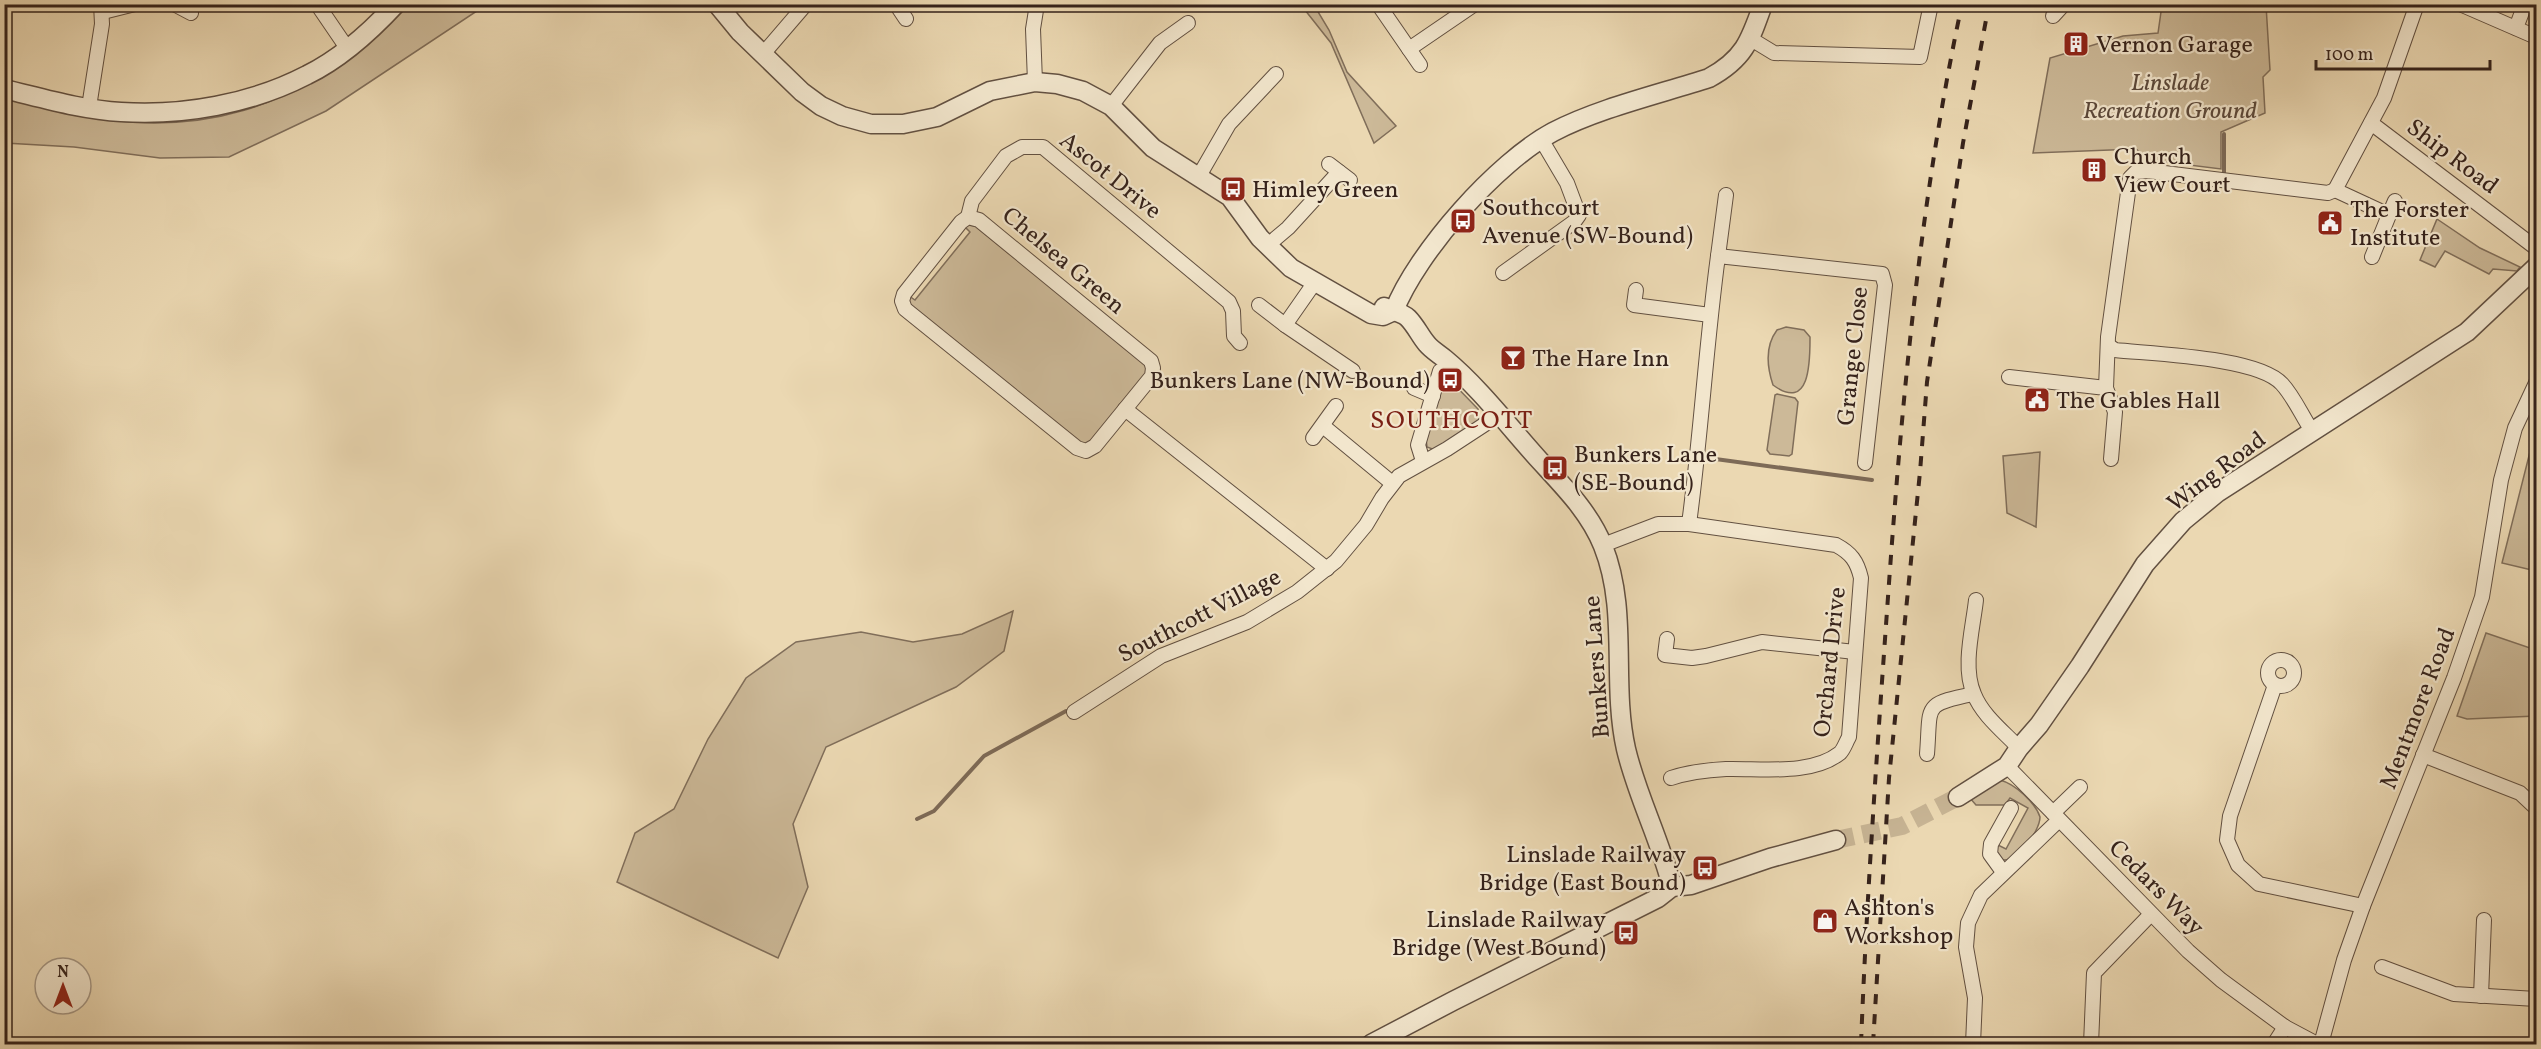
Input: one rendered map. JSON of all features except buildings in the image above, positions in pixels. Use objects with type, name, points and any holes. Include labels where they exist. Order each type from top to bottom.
[{"type":"street","points":[[89,107],[102,8],[135,4]]},
{"type":"street","points":[[317,4],[347,48]]},
{"type":"street","points":[[4,89],[121,112],[184,111],[222,105],[283,87],[309,74],[347,48],[396,4]]},
{"type":"street","points":[[763,54],[806,4]]},
{"type":"street","points":[[896,4],[906,19]]},
{"type":"street","points":[[1035,82],[1033,29],[1037,4]]},
{"type":"street","points":[[1378,4],[1420,65]]},
{"type":"street","points":[[1409,49],[1475,4]]},
{"type":"street","points":[[1394,311],[1407,283],[1454,219],[1497,173],[1541,140],[1588,117],[1709,78],[1734,62],[1751,39],[1762,4]]},
{"type":"street","points":[[1751,39],[1774,53],[1920,57],[1931,4]]},
{"type":"street","points":[[2053,16],[2064,4]]},
{"type":"street","points":[[2111,459],[2115,412],[2106,388],[2108,337],[2130,178],[2136,172],[2148,171],[2328,193],[2335,190],[2384,99],[2417,4]]},
{"type":"street","points":[[2460,4],[2536,37]]},
{"type":"street","points":[[2516,28],[2525,4]]},
{"type":"street","points":[[176,5],[191,13]]},
{"type":"street","points":[[719,7],[802,92],[821,106],[842,116],[871,124],[903,124],[936,117],[990,91],[1035,82],[1057,84],[1083,91],[1111,106],[1153,148],[1230,197],[1268,245],[1291,268],[1358,305],[1383,306],[1394,311],[1399,324],[1410,337],[1426,344],[1444,358],[1498,415],[1580,507],[1603,545]]},
{"type":"street","points":[[1111,106],[1151,53],[1181,24]]},
{"type":"street","points":[[1199,176],[1229,124],[1276,74]]},
{"type":"street","name":"Ship Road","points":[[2371,123],[2536,248]]},
{"type":"street","points":[[1505,253],[1509,269],[1574,222],[1579,215],[1567,183],[1541,140]]},
{"type":"street","name":"Ascot Drive","points":[[968,217],[972,201],[1006,156],[1022,147],[1043,147],[1206,292],[1229,302],[1233,311],[1234,336],[1240,343]]},
{"type":"street","points":[[1268,245],[1288,228],[1339,172]]},
{"type":"street","points":[[2335,190],[2389,215]]},
{"type":"street","points":[[1689,524],[1701,429],[1710,315],[1726,195]]},
{"type":"street","points":[[2372,256],[2395,201]]},
{"type":"street","name":"Chelsea Green","points":[[968,217],[979,220],[1159,367],[1087,457],[897,301],[961,222],[968,217]]},
{"type":"street","name":"Grange Close","points":[[1718,256],[1882,274],[1885,285],[1865,463]]},
{"type":"street","name":"Wing Road","points":[[1958,796],[2007,766],[2053,705],[2145,564],[2183,521],[2217,494],[2312,431],[2467,333],[2536,267]]},
{"type":"street","points":[[1285,325],[1315,282]]},
{"type":"street","points":[[1636,290],[1634,306],[1710,315]]},
{"type":"street","points":[[1259,305],[1353,371]]},
{"type":"street","points":[[2109,346],[2115,350],[2238,364],[2268,373],[2282,384],[2312,431]]},
{"type":"street","points":[[1423,461],[1418,444],[1440,371]]},
{"type":"street","points":[[2009,377],[2106,388]]},
{"type":"street","name":"Mentmore Road","points":[[2319,1044],[2363,906],[2454,678],[2482,597],[2501,480],[2515,428],[2536,383]]},
{"type":"street","points":[[1414,388],[1433,396]]},
{"type":"street","points":[[1313,438],[1336,406]]},
{"type":"street","points":[[1125,409],[1327,569]]},
{"type":"street","name":"Southcott Village","points":[[1074,712],[1161,656],[1247,622],[1297,592],[1327,569],[1366,525],[1392,483],[1498,415]]},
{"type":"street","points":[[1323,426],[1392,483]]},
{"type":"street","name":"Orchard Drive","points":[[1603,545],[1658,524],[1689,524],[1836,545],[1846,550],[1858,565],[1861,578],[1849,736],[1842,751],[1825,762],[1783,770],[1696,771],[1671,778]]},
{"type":"street","name":"Bunkers Lane","points":[[1603,545],[1613,579],[1617,606],[1619,701],[1626,748],[1639,791],[1666,862],[1672,887]]},
{"type":"street","points":[[1976,600],[1970,655],[1973,694],[1984,711],[2019,748]]},
{"type":"street","points":[[1667,639],[1665,655],[1692,658],[1762,642],[1855,652]]},
{"type":"street","points":[[2275,685],[2230,816],[2227,840],[2238,865],[2259,884],[2363,906]]},
{"type":"street","points":[[1927,754],[1931,710],[1935,704],[1973,694]]},
{"type":"street","points":[[2423,755],[2520,794],[2536,808]]},
{"type":"street","name":"Cedars Way","points":[[2007,766],[2151,914],[2221,980],[2285,1027],[2319,1044]]},
{"type":"street","points":[[1973,1044],[1976,998],[1966,947],[1968,923],[1981,895],[2056,816],[2080,787]]},
{"type":"street","points":[[2003,872],[1990,854],[1991,844],[2011,808]]},
{"type":"street","points":[[1371,1044],[1658,898],[1672,887],[1691,885],[1770,858],[1836,840]]},
{"type":"street","points":[[2091,1044],[2094,973],[2151,914]]},
{"type":"street","points":[[2481,996],[2484,920]]},
{"type":"street","points":[[2382,967],[2454,994],[2536,999]]},
{"type":"street","points":[[2274,1044],[2285,1027]]},
{"type":"green space","points":[[407,5],[486,5],[326,111],[229,157],[160,158],[74,147],[5,143],[4,98],[95,118],[144,123],[212,118],[244,110],[305,85],[335,67],[381,31]]},
{"type":"green space","points":[[1301,5],[1314,5],[1329,30],[1347,72],[1396,126],[1374,143],[1331,43]]},
{"type":"green space","name":"Linslade Recreation Ground","points":[[2162,5],[2266,5],[2270,70],[2263,77],[2265,113],[2221,132],[2221,169],[2149,160],[2136,149],[2033,153],[2050,58],[2123,36],[2158,33]]},
{"type":"green space","points":[[2437,219],[2480,248],[2520,267],[2517,271],[2493,269],[2489,274],[2445,251],[2435,267],[2420,260]]},
{"type":"green space","points":[[975,226],[1147,365],[1146,374],[1088,444],[1081,444],[910,306],[909,296],[915,300],[970,232],[965,227]]},
{"type":"green space","points":[[1786,327],[1804,330],[1810,337],[1810,358],[1806,380],[1795,392],[1786,392],[1773,385],[1769,371],[1770,343],[1777,330]]},
{"type":"green space","points":[[1444,374],[1478,409],[1479,421],[1435,450],[1427,447],[1426,439]]},
{"type":"green space","points":[[1777,394],[1795,398],[1798,402],[1792,454],[1789,456],[1770,454],[1767,450]]},
{"type":"green space","points":[[2536,428],[2536,571],[2502,563]]},
{"type":"green space","points":[[2040,452],[2036,527],[2007,513],[2003,456]]},
{"type":"green space","points":[[1013,611],[1004,651],[956,687],[826,747],[793,824],[808,887],[778,958],[617,882],[635,833],[674,809],[708,739],[746,678],[796,642],[861,632],[913,642],[962,634]]},
{"type":"green space","points":[[2486,633],[2536,650],[2536,716],[2467,719],[2457,716]]},
{"type":"green space","points":[[2000,780],[2024,794],[2034,805],[2040,817],[2031,839],[2018,854],[2003,860],[1997,858],[1996,844],[2006,849],[2028,808],[2010,798],[2005,805],[1976,805],[1969,797]]},
{"type":"waterway","points":[[2224,134],[2224,174]]},
{"type":"waterway","points":[[1708,458],[1872,480]]},
{"type":"waterway","points":[[917,819],[934,811],[984,756],[1066,711]]},
{"type":"tunnel","points":[[1836,840],[1902,826],[1958,797]]},
{"type":"railway","points":[[1861,1044],[1877,756],[1894,510],[1907,365],[1935,148],[1962,4]]},
{"type":"railway","points":[[1873,1044],[1889,778],[1927,382],[1963,143],[1989,4]]},
{"type":"place","name":"Vernon Garage","points":[[2076,44]]},
{"type":"place","name":"Church View Court","points":[[2094,170]]},
{"type":"place","name":"Himley Green","points":[[1233,189]]},
{"type":"place","name":"Southcourt Avenue (SW-Bound)","points":[[1463,221]]},
{"type":"place","name":"The Forster Institute","points":[[2330,223]]},
{"type":"place","name":"The Hare Inn","points":[[1513,358]]},
{"type":"place","name":"Bunkers Lane (NW-Bound)","points":[[1450,380]]},
{"type":"place","name":"The Gables Hall","points":[[2037,400]]},
{"type":"place","name":"Bunkers Lane (SE-Bound)","points":[[1555,468]]},
{"type":"place","name":"Linslade Railway Bridge (East Bound)","points":[[1705,868]]},
{"type":"place","name":"Ashton's Workshop","points":[[1825,921]]},
{"type":"place","name":"Linslade Railway Bridge (West Bound)","points":[[1626,933]]},
{"type":"district","name":"SOUTHCOTT","points":[[1452,419]]}]
